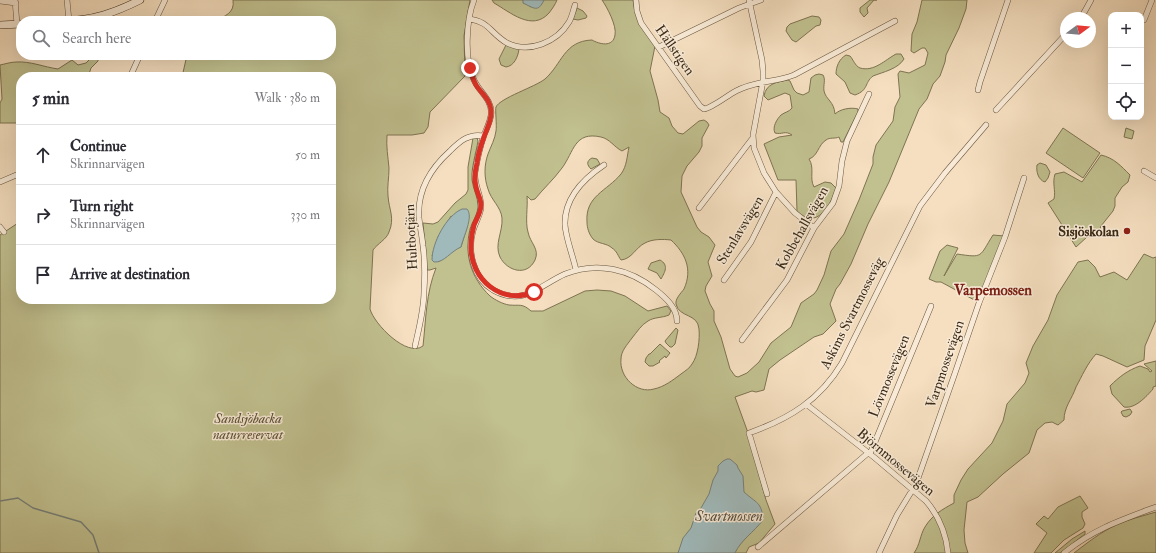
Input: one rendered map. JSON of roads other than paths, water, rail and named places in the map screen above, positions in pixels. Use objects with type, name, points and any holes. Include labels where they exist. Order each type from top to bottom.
[{"type":"street","points":[[67,0],[69,16]]},
{"type":"street","points":[[103,16],[119,11],[140,0]]},
{"type":"street","points":[[158,16],[165,0]]},
{"type":"street","points":[[474,0],[469,19],[468,51],[471,74],[477,86],[489,102],[491,111],[490,121],[484,136],[477,163],[475,179],[480,201],[480,209],[473,229],[471,246],[473,261],[479,275],[491,289],[504,295],[516,296],[534,292],[576,270],[605,267],[624,272],[640,279],[656,290],[669,302],[676,313],[678,321]]},
{"type":"street","name":"Hällstigen","points":[[636,0],[640,20],[700,106],[704,109],[737,90],[750,84],[763,81]]},
{"type":"street","points":[[659,47],[750,2],[761,0]]},
{"type":"street","points":[[978,90],[1008,0]]},
{"type":"street","points":[[1085,12],[1091,0]]},
{"type":"street","points":[[1144,20],[1152,0]]},
{"type":"street","points":[[0,1],[16,1],[18,16]]},
{"type":"street","points":[[699,208],[752,139],[763,81],[763,66],[750,2]]},
{"type":"street","points":[[469,19],[481,21],[510,44],[518,46],[532,46],[545,43],[559,34],[570,21],[575,5]]},
{"type":"street","points":[[763,81],[782,79],[794,75],[895,21]]},
{"type":"street","points":[[0,25],[16,24]]},
{"type":"street","points":[[996,110],[1060,41]]},
{"type":"street","points":[[132,72],[138,60]]},
{"type":"street","name":"Kobbehallsvägen","points":[[742,340],[787,280],[814,228],[836,197],[839,186],[842,156],[847,141],[869,94]]},
{"type":"street","name":"Askims Svartmosseväg","points":[[767,494],[749,433],[780,421],[806,404],[827,385],[842,363],[920,206],[945,173],[986,125]]},
{"type":"street","name":"Hultbotjärn","points":[[415,346],[420,326],[424,292],[424,261],[419,213],[422,190],[433,169],[455,146],[468,136],[484,136]]},
{"type":"street","points":[[752,139],[760,164],[776,192],[796,213],[814,228]]},
{"type":"street","points":[[576,270],[566,231],[566,212],[572,195],[580,184],[591,173],[604,165]]},
{"type":"street","points":[[1144,171],[1156,178]]},
{"type":"street","points":[[0,182],[16,175]]},
{"type":"street","name":"Varpmossevägen","points":[[879,553],[901,507],[913,490],[956,372],[979,303],[1005,237],[1024,178]]},
{"type":"street","name":"Stenlavsvägen","points":[[724,280],[751,242],[776,192]]},
{"type":"street","name":"Lövmossevägen","points":[[758,547],[869,454],[931,306]]},
{"type":"street","name":"Björnmossevägen","points":[[806,404],[926,501],[943,527],[948,553]]},
{"type":"street","points":[[1064,553],[1084,538],[1107,525],[1156,507]]},
{"type":"water","points":[[523,0],[544,0],[540,7],[533,8],[523,3]]},
{"type":"water","points":[[462,209],[467,209],[469,213],[469,222],[461,247],[441,261],[434,262],[432,260],[437,238],[445,224]]},
{"type":"water","name":"Svartmossen","points":[[727,459],[730,459],[737,465],[743,476],[744,492],[758,503],[763,520],[741,544],[735,553],[678,553],[683,538],[691,528],[696,513],[701,508],[709,494],[713,480],[718,471],[718,466]]},
{"type":"waterway","points":[[0,501],[18,498],[33,508],[81,522],[93,535],[99,553]]},
{"type":"place","name":"Sisjöskolan","points":[[1127,231]]},
{"type":"district","name":"Varpemossen","points":[[993,290]]},
{"type":"park label","name":"Sandsjöbacka naturreservat","points":[[248,426]]}]
